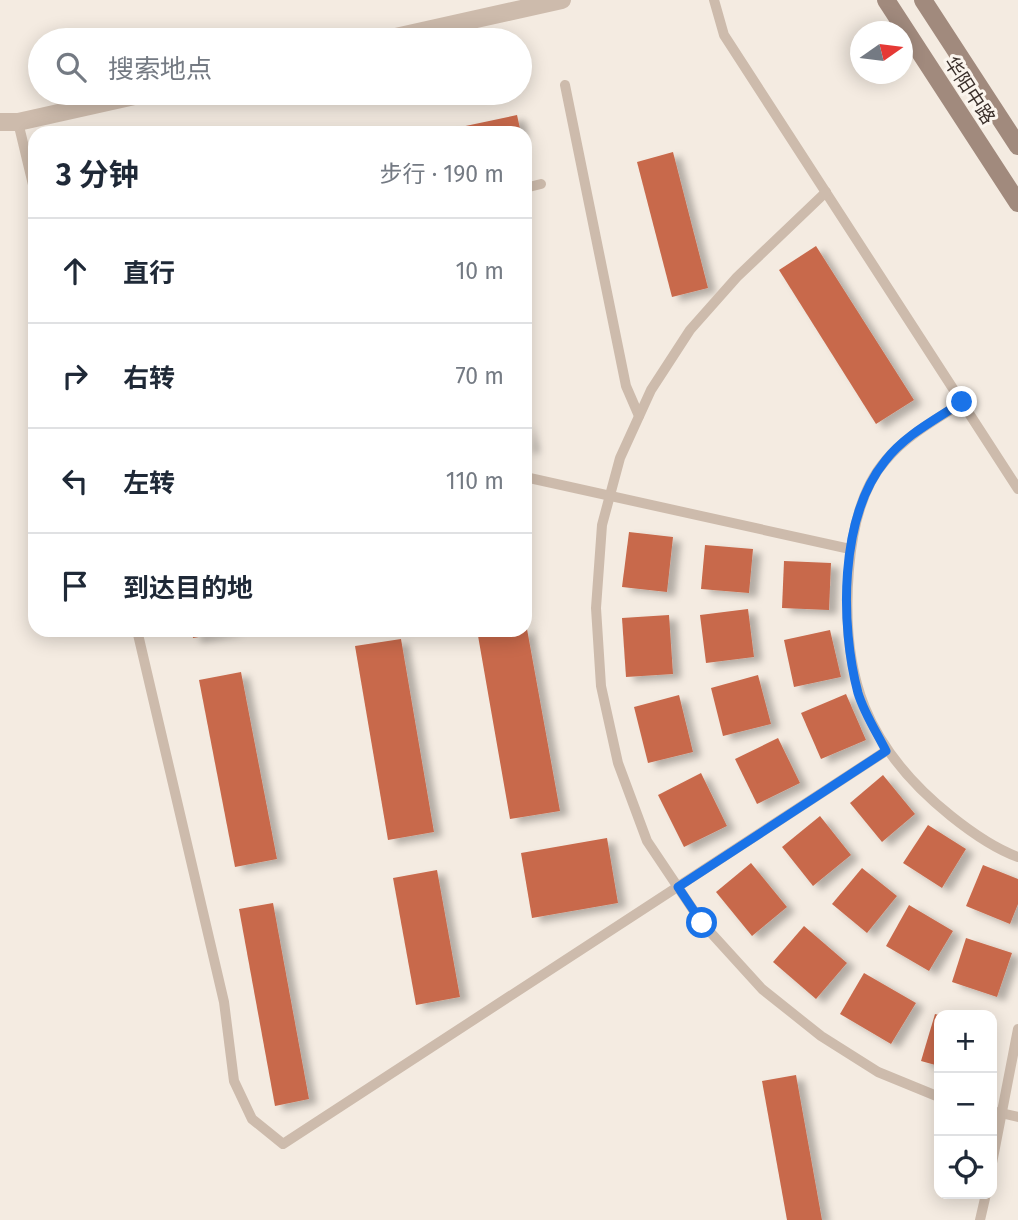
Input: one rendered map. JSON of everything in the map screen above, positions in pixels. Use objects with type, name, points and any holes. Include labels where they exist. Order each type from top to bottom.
[{"type":"main road","name":"华阳中路","points":[[886,0],[1018,203]]},
{"type":"main road","name":"华阳中路","points":[[923,0],[1018,146]]},
{"type":"street","points":[[436,28],[562,0]]},
{"type":"street","points":[[0,122],[18,122],[94,105]]},
{"type":"lane","points":[[714,0],[724,35],[1018,489]]},
{"type":"lane","points":[[565,85],[625,386],[639,416]]},
{"type":"lane","points":[[18,122],[28,164]]},
{"type":"lane","points":[[532,186],[541,184]]},
{"type":"lane","points":[[826,192],[737,277],[690,330],[651,390],[639,416],[620,458],[603,525],[596,608],[601,686],[618,763],[647,841],[702,923],[762,989],[821,1036],[878,1072],[934,1095]]},
{"type":"lane","points":[[962,402],[909,437],[884,461],[868,490],[856,522],[850,549],[845,608],[849,649],[859,696],[886,751],[927,797],[983,839],[1003,852],[1018,857]]},
{"type":"lane","points":[[532,479],[850,549]]},
{"type":"lane","points":[[139,637],[224,1002],[234,1081],[252,1119],[283,1144],[886,751]]},
{"type":"lane","points":[[1018,1029],[997,1112],[1018,1117]]},
{"type":"lane","points":[[981,1220],[985,1199]]},
{"type":"building","points":[[517,115],[519,126],[465,126]]},
{"type":"building","points":[[673,152],[708,288],[672,297],[637,162]]},
{"type":"building","points":[[816,246],[914,400],[876,424],[779,270]]},
{"type":"building","points":[[629,532],[673,537],[667,592],[622,587]]},
{"type":"building","points":[[705,545],[753,549],[749,593],[701,589]]},
{"type":"building","points":[[784,561],[831,563],[829,610],[782,608]]},
{"type":"building","points":[[748,609],[754,657],[706,663],[700,615]]},
{"type":"building","points":[[669,615],[673,674],[626,677],[622,618]]},
{"type":"building","points":[[830,630],[841,677],[794,687],[784,640]]},
{"type":"building","points":[[478,637],[528,637],[560,811],[510,819]]},
{"type":"building","points":[[401,639],[434,832],[388,840],[355,646]]},
{"type":"building","points":[[241,672],[277,859],[235,867],[199,680]]},
{"type":"building","points":[[758,675],[771,724],[723,736],[711,688]]},
{"type":"building","points":[[846,694],[866,740],[821,759],[801,713]]},
{"type":"building","points":[[679,695],[693,752],[648,763],[634,707]]},
{"type":"building","points":[[778,738],[800,783],[757,804],[735,759]]},
{"type":"building","points":[[701,773],[727,826],[684,847],[658,795]]},
{"type":"building","points":[[883,775],[915,814],[882,842],[850,803]]},
{"type":"building","points":[[820,816],[851,855],[813,886],[782,847]]},
{"type":"building","points":[[928,825],[966,849],[942,888],[903,863]]},
{"type":"building","points":[[607,838],[618,903],[532,918],[521,853]]},
{"type":"building","points":[[751,863],[787,907],[752,936],[716,892]]},
{"type":"building","points":[[983,865],[1018,879],[1018,904],[1010,924],[966,906]]},
{"type":"building","points":[[862,868],[897,896],[867,933],[832,904]]},
{"type":"building","points":[[437,870],[460,997],[416,1005],[393,878]]},
{"type":"building","points":[[273,903],[309,1099],[275,1106],[239,909]]},
{"type":"building","points":[[909,905],[953,931],[929,971],[886,946]]},
{"type":"building","points":[[804,926],[847,963],[816,999],[773,962]]},
{"type":"building","points":[[966,938],[1012,953],[997,997],[952,982]]},
{"type":"building","points":[[864,973],[916,1003],[891,1044],[840,1014]]},
{"type":"building","points":[[934,1017],[934,1065],[921,1061]]},
{"type":"building","points":[[796,1075],[822,1220],[787,1220],[762,1081]]},
{"type":"route","points":[[702,923],[678,887],[886,751],[859,696],[849,649],[845,608],[850,549],[856,522],[868,490],[884,461],[909,437],[962,402]]}]
